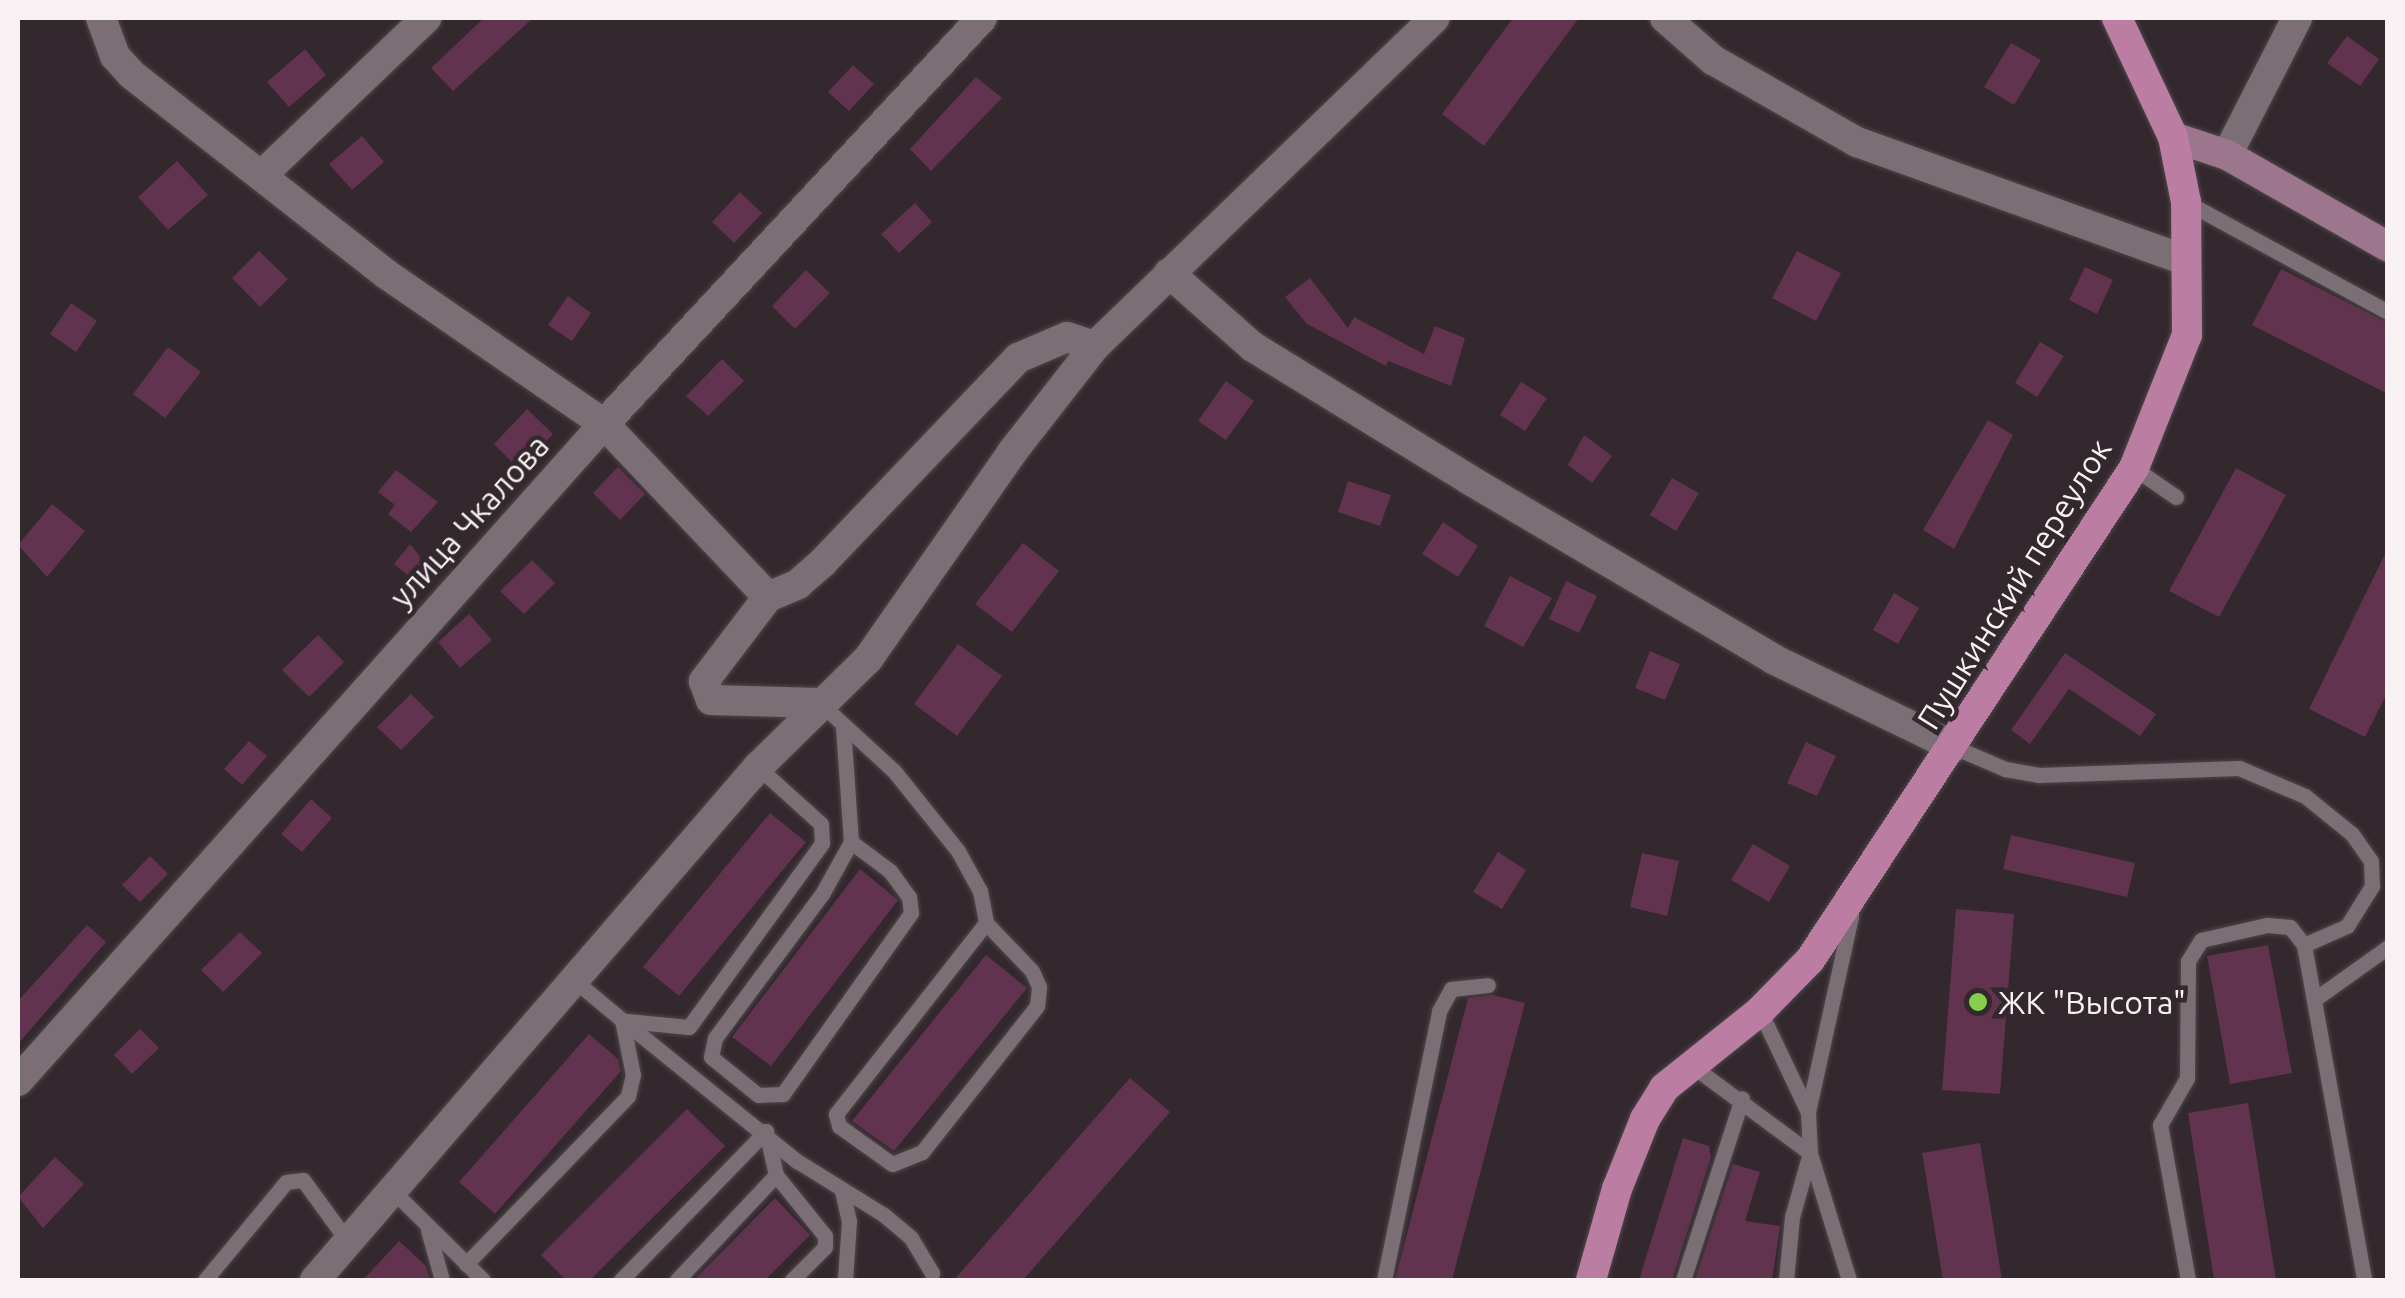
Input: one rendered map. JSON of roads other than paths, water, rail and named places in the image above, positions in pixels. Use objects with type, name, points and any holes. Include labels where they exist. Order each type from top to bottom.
[{"type":"main road","name":"Пушкинский переулок","points":[[1591,1280],[1644,1119],[1691,1064],[1760,1011],[1810,960],[1860,890],[2134,468],[2187,334],[2184,190],[2173,137],[2117,18]]},
{"type":"street","points":[[101,18],[116,56],[131,74],[386,274],[604,424],[768,597]]},
{"type":"street","points":[[263,174],[426,18]]},
{"type":"street","name":"улица Чкалова","points":[[18,1081],[604,424],[982,18]]},
{"type":"street","points":[[315,1280],[758,767],[888,635],[1012,451],[1095,346],[1257,196],[1435,18]]},
{"type":"street","points":[[1664,18],[1713,60],[1857,142],[2184,260]]},
{"type":"street","points":[[2227,155],[2297,18]]},
{"type":"street","points":[[2173,137],[2227,155],[2388,247]]},
{"type":"street","points":[[1170,273],[1253,347],[1485,489],[1773,659],[1954,747]]},
{"type":"street","points":[[820,704],[781,698],[718,703],[705,694],[704,681],[768,597],[798,584],[823,562],[1018,358],[1067,337],[1095,346]]},
{"type":"lane","points":[[2184,190],[2388,312]]},
{"type":"lane","points":[[2134,468],[2176,497]]},
{"type":"lane","points":[[820,704],[894,770],[958,852],[980,891],[986,924],[1032,971],[1037,1006],[922,1152],[892,1164],[838,1126],[836,1114],[986,924]]},
{"type":"lane","points":[[843,728],[850,842],[822,894],[715,1038],[711,1058],[758,1095],[783,1094],[912,913],[909,897],[890,872],[850,842]]},
{"type":"lane","points":[[1954,747],[2005,769],[2038,775],[2240,768],[2279,781],[2352,834],[2371,862],[2372,886],[2361,913],[2304,945]]},
{"type":"lane","points":[[622,1020],[689,1027],[822,843],[821,824],[758,767]]},
{"type":"lane","points":[[1849,1280],[1810,1153],[1808,1112],[1836,963],[1860,890]]},
{"type":"lane","points":[[2188,1280],[2160,1125],[2186,1078],[2188,961],[2201,940],[2266,925],[2290,928],[2304,945],[2364,1280]]},
{"type":"lane","points":[[2315,999],[2388,946]]},
{"type":"lane","points":[[575,982],[842,1191],[911,1238],[932,1273]]},
{"type":"lane","points":[[1384,1280],[1439,1010],[1451,989],[1488,985]]},
{"type":"lane","points":[[1760,1011],[1808,1112]]},
{"type":"lane","points":[[466,1264],[628,1096],[632,1075],[622,1020]]},
{"type":"lane","points":[[1691,1064],[1742,1098],[1810,1153]]},
{"type":"lane","points":[[1683,1280],[1742,1098]]},
{"type":"lane","points":[[766,1131],[776,1176],[824,1236],[824,1247],[792,1280]]},
{"type":"lane","points":[[620,1280],[766,1131]]},
{"type":"lane","points":[[1786,1280],[1792,1217],[1810,1153]]},
{"type":"lane","points":[[677,1280],[776,1176]]},
{"type":"lane","points":[[205,1280],[286,1182],[303,1180],[348,1243]]},
{"type":"lane","points":[[842,1191],[850,1221],[845,1280]]},
{"type":"lane","points":[[394,1192],[428,1230],[483,1280]]},
{"type":"lane","points":[[428,1230],[442,1280]]},
{"type":"place","name":"ЖК \"Высота\"","points":[[1978,1002]]}]
